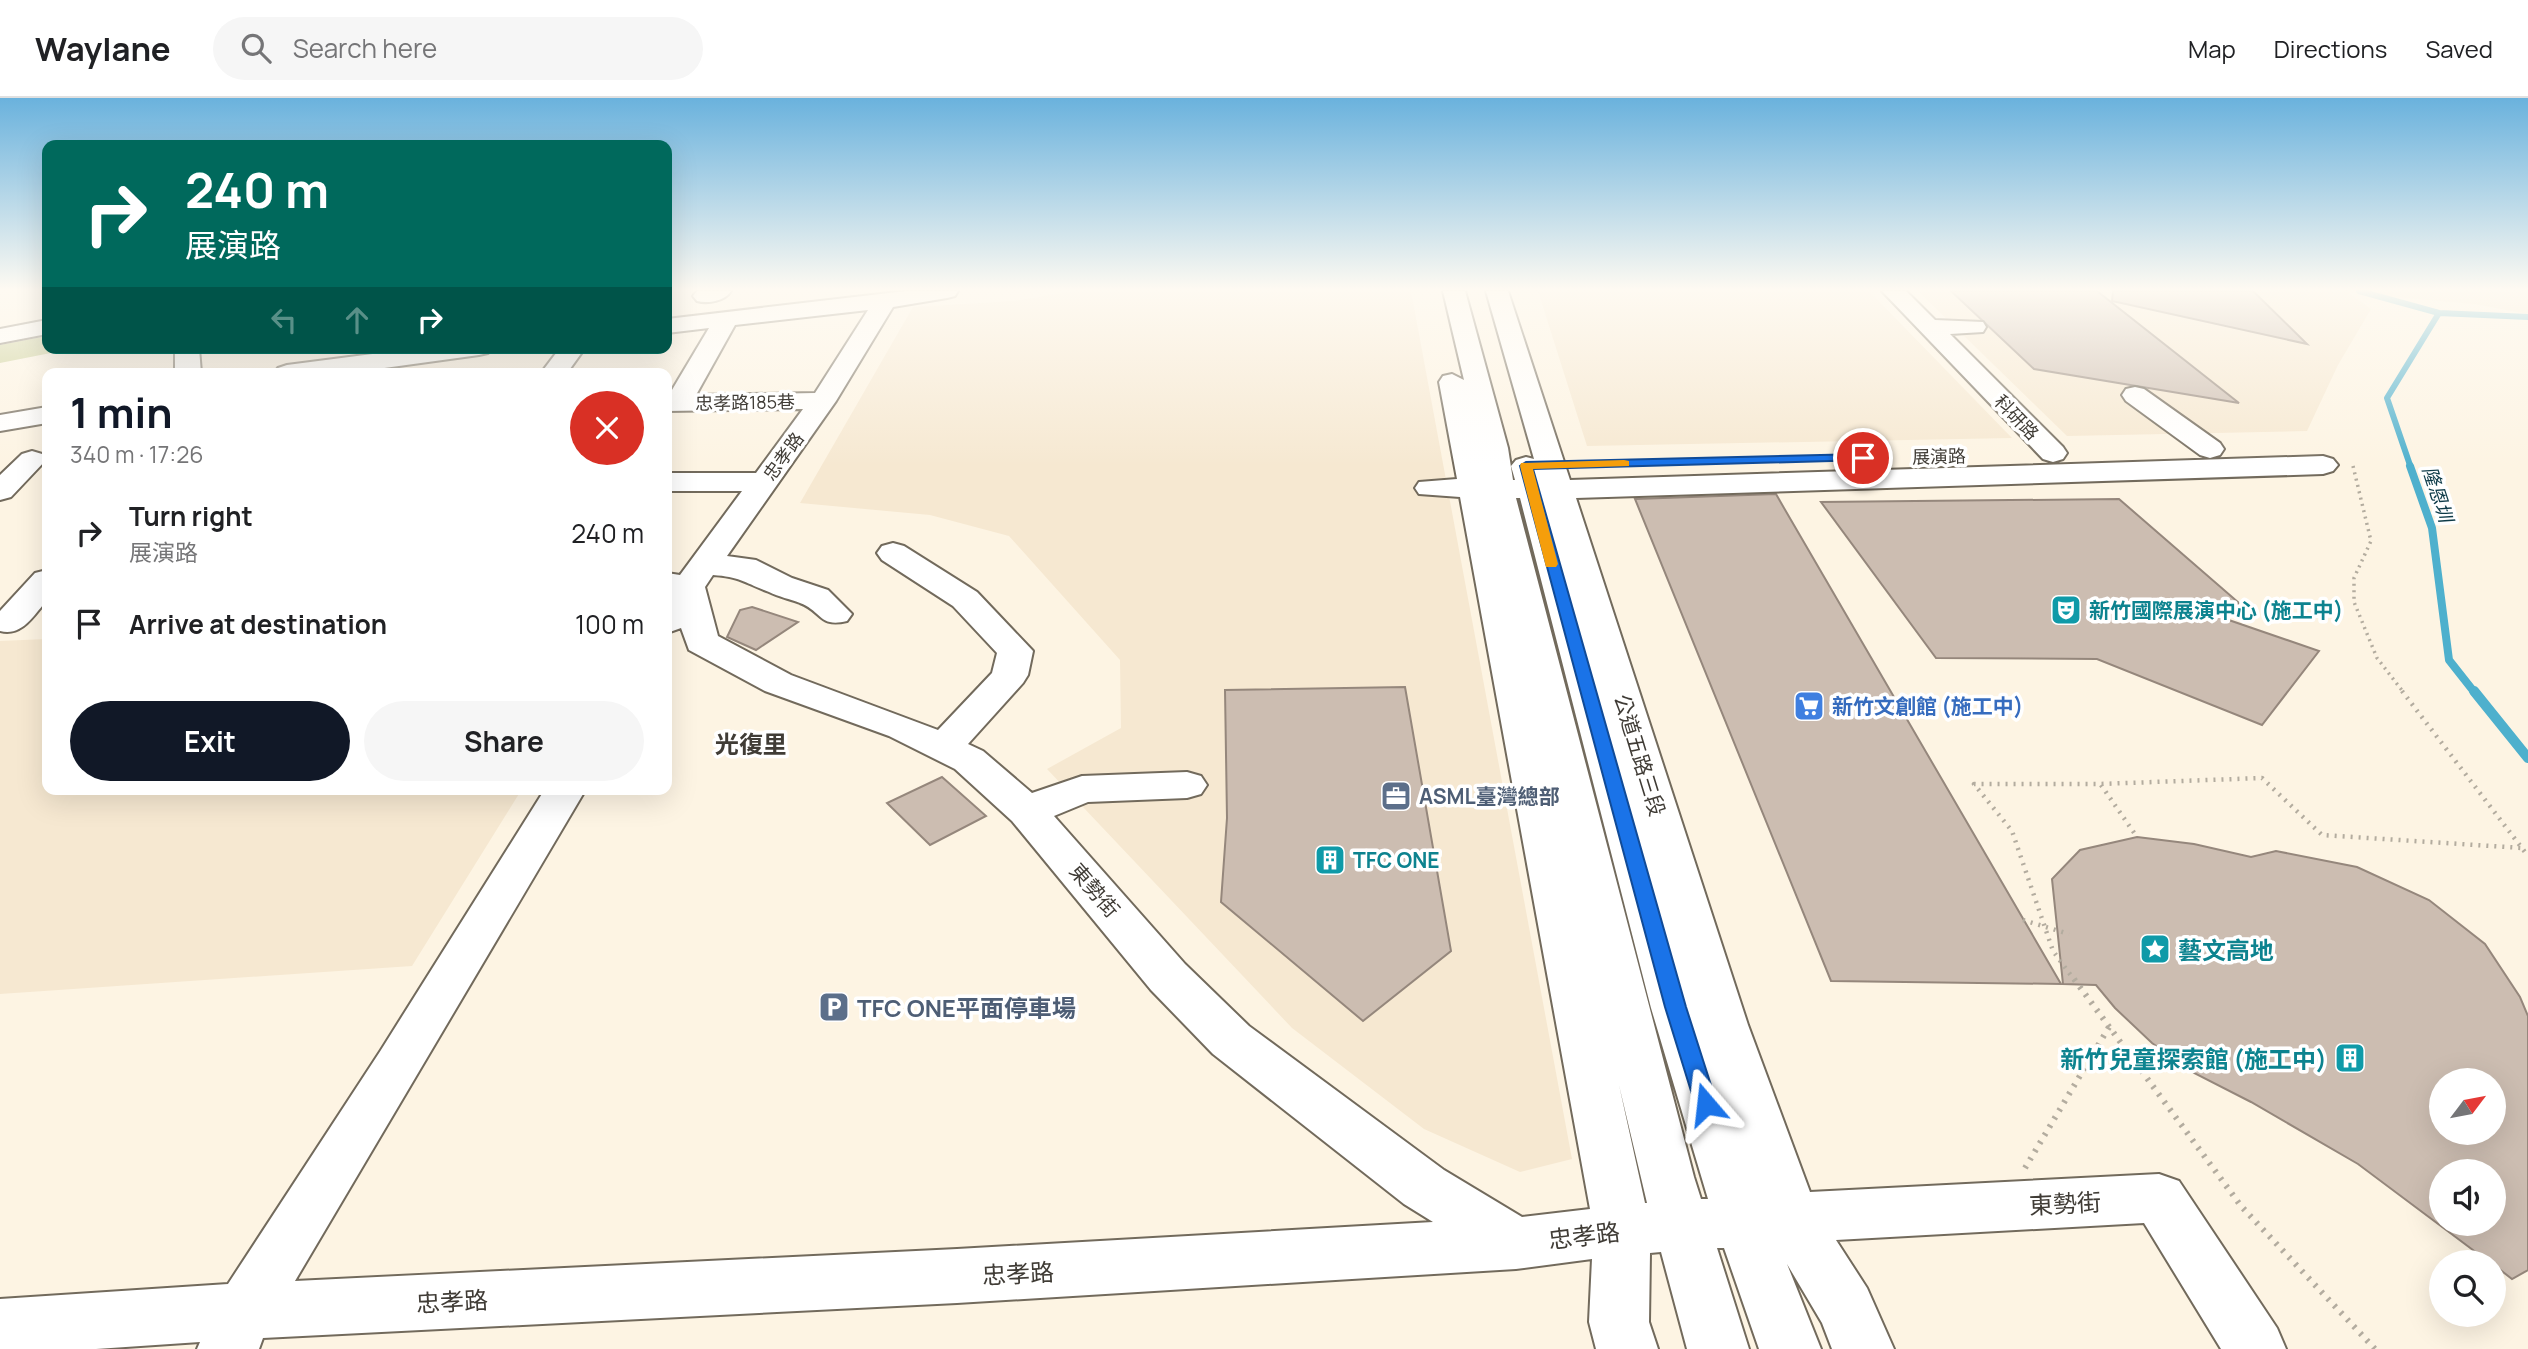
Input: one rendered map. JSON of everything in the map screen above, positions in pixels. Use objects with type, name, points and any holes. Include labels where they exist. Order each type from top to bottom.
[{"type":"street","points":[[672,403],[707,349]]},
{"type":"street","name":"忠孝路","points":[[679,589],[765,481],[822,401],[849,349]]},
{"type":"street","name":"公道五路三段","points":[[1458,349],[1512,478],[1675,1007],[1767,1220]]},
{"type":"street","name":"公道五路三段","points":[[1469,349],[1494,448],[1512,478],[1679,1226],[1718,1349]]},
{"type":"street","name":"公道五路三段","points":[[1493,349],[1523,448],[1512,478]]},
{"type":"street","name":"公道五路三段","points":[[1502,349],[1512,478],[1584,1033],[1622,1230],[1619,1322],[1627,1349]]},
{"type":"street","name":"科研路","points":[[1950,349],[2053,453]]},
{"type":"street","points":[[301,368],[324,354]]},
{"type":"street","points":[[320,368],[431,354]]},
{"type":"street","points":[[558,368],[568,354]]},
{"type":"street","points":[[2135,395],[2210,449]]},
{"type":"street","name":"忠孝路185巷","points":[[672,403],[822,401]]},
{"type":"street","points":[[0,423],[42,416]]},
{"type":"street","name":"展演路","points":[[1512,478],[2053,453],[2210,449],[2276,448],[2323,465]]},
{"type":"street","points":[[0,491],[32,460]]},
{"type":"street","points":[[1430,488],[1512,478],[2323,465]]},
{"type":"street","points":[[672,482],[765,481]]},
{"type":"street","points":[[893,553],[965,599],[1016,651],[1010,675],[975,716],[943,747]]},
{"type":"street","points":[[679,589],[744,567],[780,585],[816,597],[835,614]]},
{"type":"street","points":[[4,624],[42,585]]},
{"type":"street","name":"東勢街","points":[[679,589],[702,642],[778,683],[903,728],[969,760],[1027,811],[1168,977],[1231,1040],[1424,1187],[1516,1243]]},
{"type":"street","points":[[4,624],[42,622]]},
{"type":"street","points":[[1027,811],[1082,789],[1187,785]]},
{"type":"street","points":[[236,1330],[562,795]]},
{"type":"street","name":"東勢街","points":[[1767,1220],[2159,1198],[2255,1349]]},
{"type":"street","name":"忠孝路","points":[[0,1327],[236,1330],[957,1276],[1516,1243],[1622,1230],[1767,1220]]},
{"type":"street","points":[[1767,1220],[1790,1349]]},
{"type":"street","points":[[1767,1220],[1846,1308],[1863,1349]]},
{"type":"path","points":[[2323,465],[2354,465],[2371,541],[2354,578],[2354,602],[2376,658],[2528,856]]},
{"type":"path","points":[[2375,1349],[2241,1206],[2053,951],[2011,831],[1974,784],[2100,784],[2262,778],[2322,835],[2522,848]]},
{"type":"path","points":[[2100,784],[2137,838]]},
{"type":"path","points":[[2023,920],[2069,934]]},
{"type":"path","points":[[2024,1168],[2109,1027]]},
{"type":"shaded area","points":[[889,349],[1422,349],[1572,1159],[1520,1172],[1424,1129],[1292,1028],[1047,769],[1121,728],[1120,660],[1009,536],[930,515],[800,503]]},
{"type":"shaded area","points":[[1556,349],[1926,349],[2012,438],[1587,446]]},
{"type":"shaded area","points":[[1978,349],[2347,349],[2307,431],[2067,436]]},
{"type":"shaded area","points":[[42,639],[42,795],[518,795],[412,966],[0,994],[0,641]]},
{"type":"green space","points":[[0,349],[42,349],[42,354],[46,354],[0,363]]},
{"type":"building","points":[[2013,349],[2171,349],[2239,403],[2034,369]]},
{"type":"building","name":"新竹文創館 (施工中)","points":[[1776,494],[2061,984],[1831,981],[1635,499]]},
{"type":"building","name":"新竹國際展演中心 (施工中)","points":[[2119,499],[2239,603],[2223,618],[2319,651],[2262,725],[2097,659],[1936,658],[1821,502]]},
{"type":"building","points":[[752,607],[798,622],[756,650],[727,637],[740,610]]},
{"type":"building","name":"TFC ONE","points":[[1405,687],[1451,951],[1363,1021],[1221,902],[1227,818],[1225,690]]},
{"type":"building","points":[[942,777],[986,816],[930,845],[887,803]]},
{"type":"building","name":"新竹兒童探索館 (施工中)","points":[[2137,837],[2194,844],[2251,857],[2276,851],[2357,867],[2429,900],[2485,944],[2520,997],[2528,1016],[2528,1270],[2512,1279],[2506,1274],[2506,1250],[2473,1250],[2454,1236],[2506,1236],[2506,1159],[2429,1159],[2429,1217],[2358,1164],[2251,1102],[2194,1073],[2152,1043],[2115,1008],[2096,985],[2063,984],[2052,879],[2080,850]]},
{"type":"waterway","name":"隆恩圳","points":[[2411,468],[2387,398],[2417,349]]},
{"type":"waterway","name":"隆恩圳","points":[[2410,466],[2432,528],[2449,660],[2475,693]]},
{"type":"waterway","name":"隆恩圳","points":[[2474,691],[2528,758]]},
{"type":"slow traffic","points":[[1551,564],[1526,466],[1624,464]]},
{"type":"place","name":"新竹國際展演中心 (施工中)","points":[[2066,610]]},
{"type":"place","name":"新竹文創館 (施工中)","points":[[1809,706]]},
{"type":"place","name":"ASML臺灣總部","points":[[1396,796]]},
{"type":"place","name":"TFC ONE","points":[[1330,860]]},
{"type":"place","name":"藝文高地","points":[[2155,949]]},
{"type":"place","name":"TFC ONE平面停車場","points":[[834,1007]]},
{"type":"place","name":"新竹兒童探索館 (施工中)","points":[[2350,1058]]},
{"type":"district","name":"光復里","points":[[751,743]]},
{"type":"route","points":[[1706,1104],[1675,1007],[1546,548],[1526,466],[1863,458]]}]
